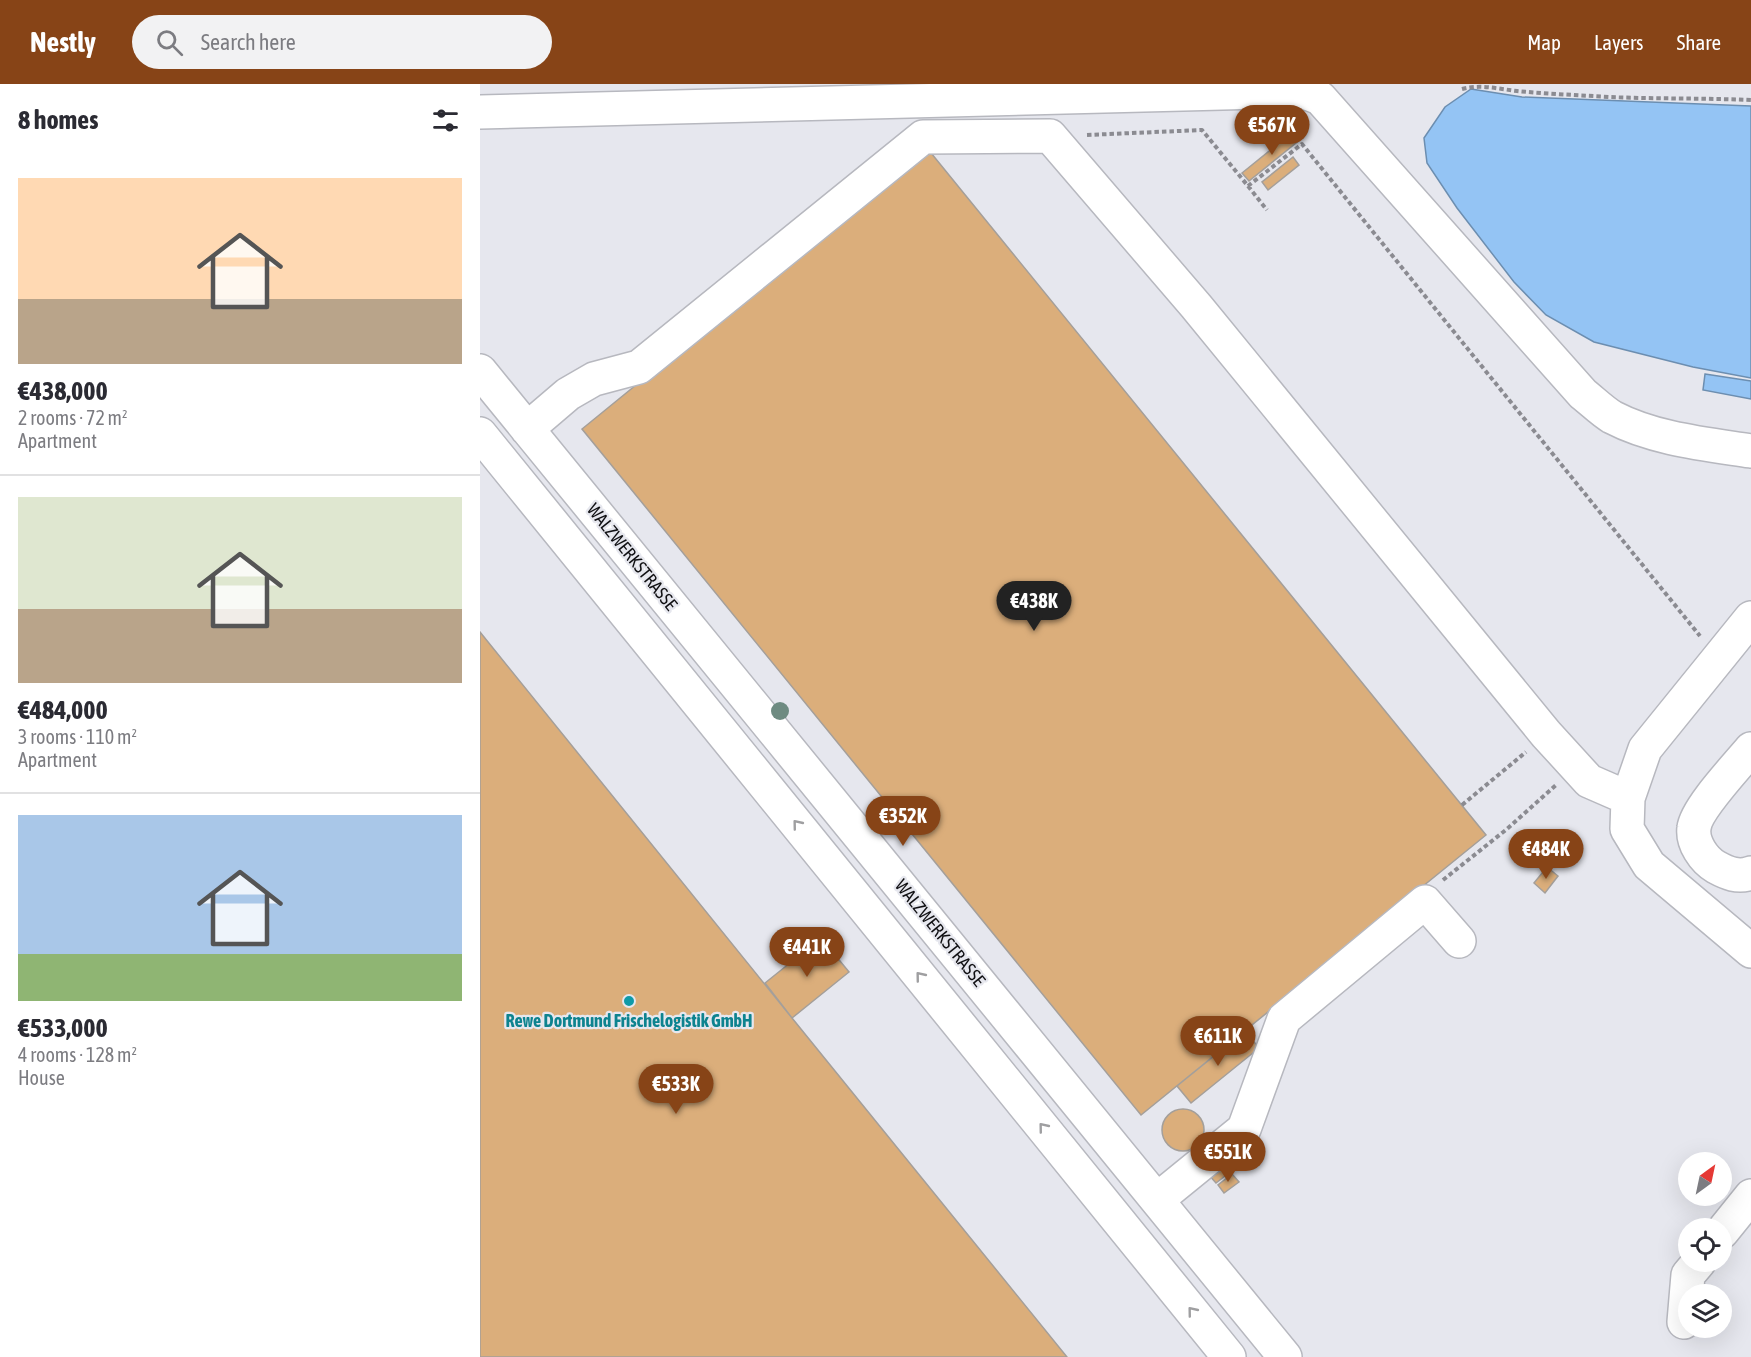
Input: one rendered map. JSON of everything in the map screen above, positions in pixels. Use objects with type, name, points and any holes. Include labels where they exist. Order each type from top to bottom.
[{"type":"street","points":[[480,112],[1302,91],[1310,93],[1320,98],[1583,394],[1610,416],[1636,427],[1703,444],[1751,451]]},
{"type":"street","points":[[527,429],[568,394],[594,378],[639,367],[923,137],[1050,136],[1196,306],[1546,734],[1589,781],[1628,798]]},
{"type":"street","name":"WALZWERKSTRASSE","points":[[480,371],[1285,1357]]},
{"type":"street","points":[[480,434],[1229,1357]]},
{"type":"street","points":[[1751,618],[1645,749],[1628,798],[1627,829],[1650,865],[1751,951]]},
{"type":"street","points":[[1751,749],[1701,811],[1693,829],[1698,849],[1711,864],[1730,875],[1751,873]]},
{"type":"street","points":[[1158,1199],[1244,1129],[1284,1019],[1425,902],[1459,941]]},
{"type":"street","points":[[1068,1157],[1126,1160]]},
{"type":"street","points":[[1732,1220],[1751,1196]]},
{"type":"path","points":[[1462,89],[1471,86],[1609,97],[1751,100]]},
{"type":"path","points":[[1050,136],[1202,130],[1267,210]]},
{"type":"path","points":[[1248,186],[1302,144],[1705,643]]},
{"type":"path","points":[[1462,805],[1530,748]]},
{"type":"path","points":[[1425,902],[1436,886],[1507,829],[1576,767]]},
{"type":"water","points":[[1471,89],[1522,97],[1751,106],[1751,378],[1693,367],[1594,342],[1546,315],[1514,282],[1457,208],[1427,163],[1424,138],[1445,107]]},
{"type":"water","points":[[1705,374],[1751,381],[1751,399],[1703,390]]},
{"type":"building","points":[[1294,131],[1301,139],[1249,181],[1242,173]]},
{"type":"building","points":[[927,148],[1486,835],[1141,1115],[582,429]]},
{"type":"building","points":[[1293,157],[1299,165],[1268,190],[1262,182]]},
{"type":"building","name":"Rewe Dortmund Frischelogistik GmbH","points":[[480,632],[792,1018],[1067,1357],[480,1357]]},
{"type":"building","points":[[1547,867],[1558,876],[1545,893],[1534,883]]},
{"type":"building","points":[[821,938],[849,972],[792,1018],[765,983]]},
{"type":"building","points":[[1245,1031],[1259,1048],[1191,1103],[1177,1086]]},
{"type":"building","points":[[1183,1109],[1198,1115],[1204,1130],[1198,1145],[1183,1151],[1168,1145],[1162,1130],[1168,1115]]},
{"type":"building","points":[[1222,1165],[1229,1173],[1216,1183],[1209,1175]]},
{"type":"building","points":[[1232,1174],[1239,1182],[1224,1193],[1218,1185]]},
{"type":"place","name":"Rewe Dortmund Frischelogistik GmbH","points":[[629,1001]]}]
